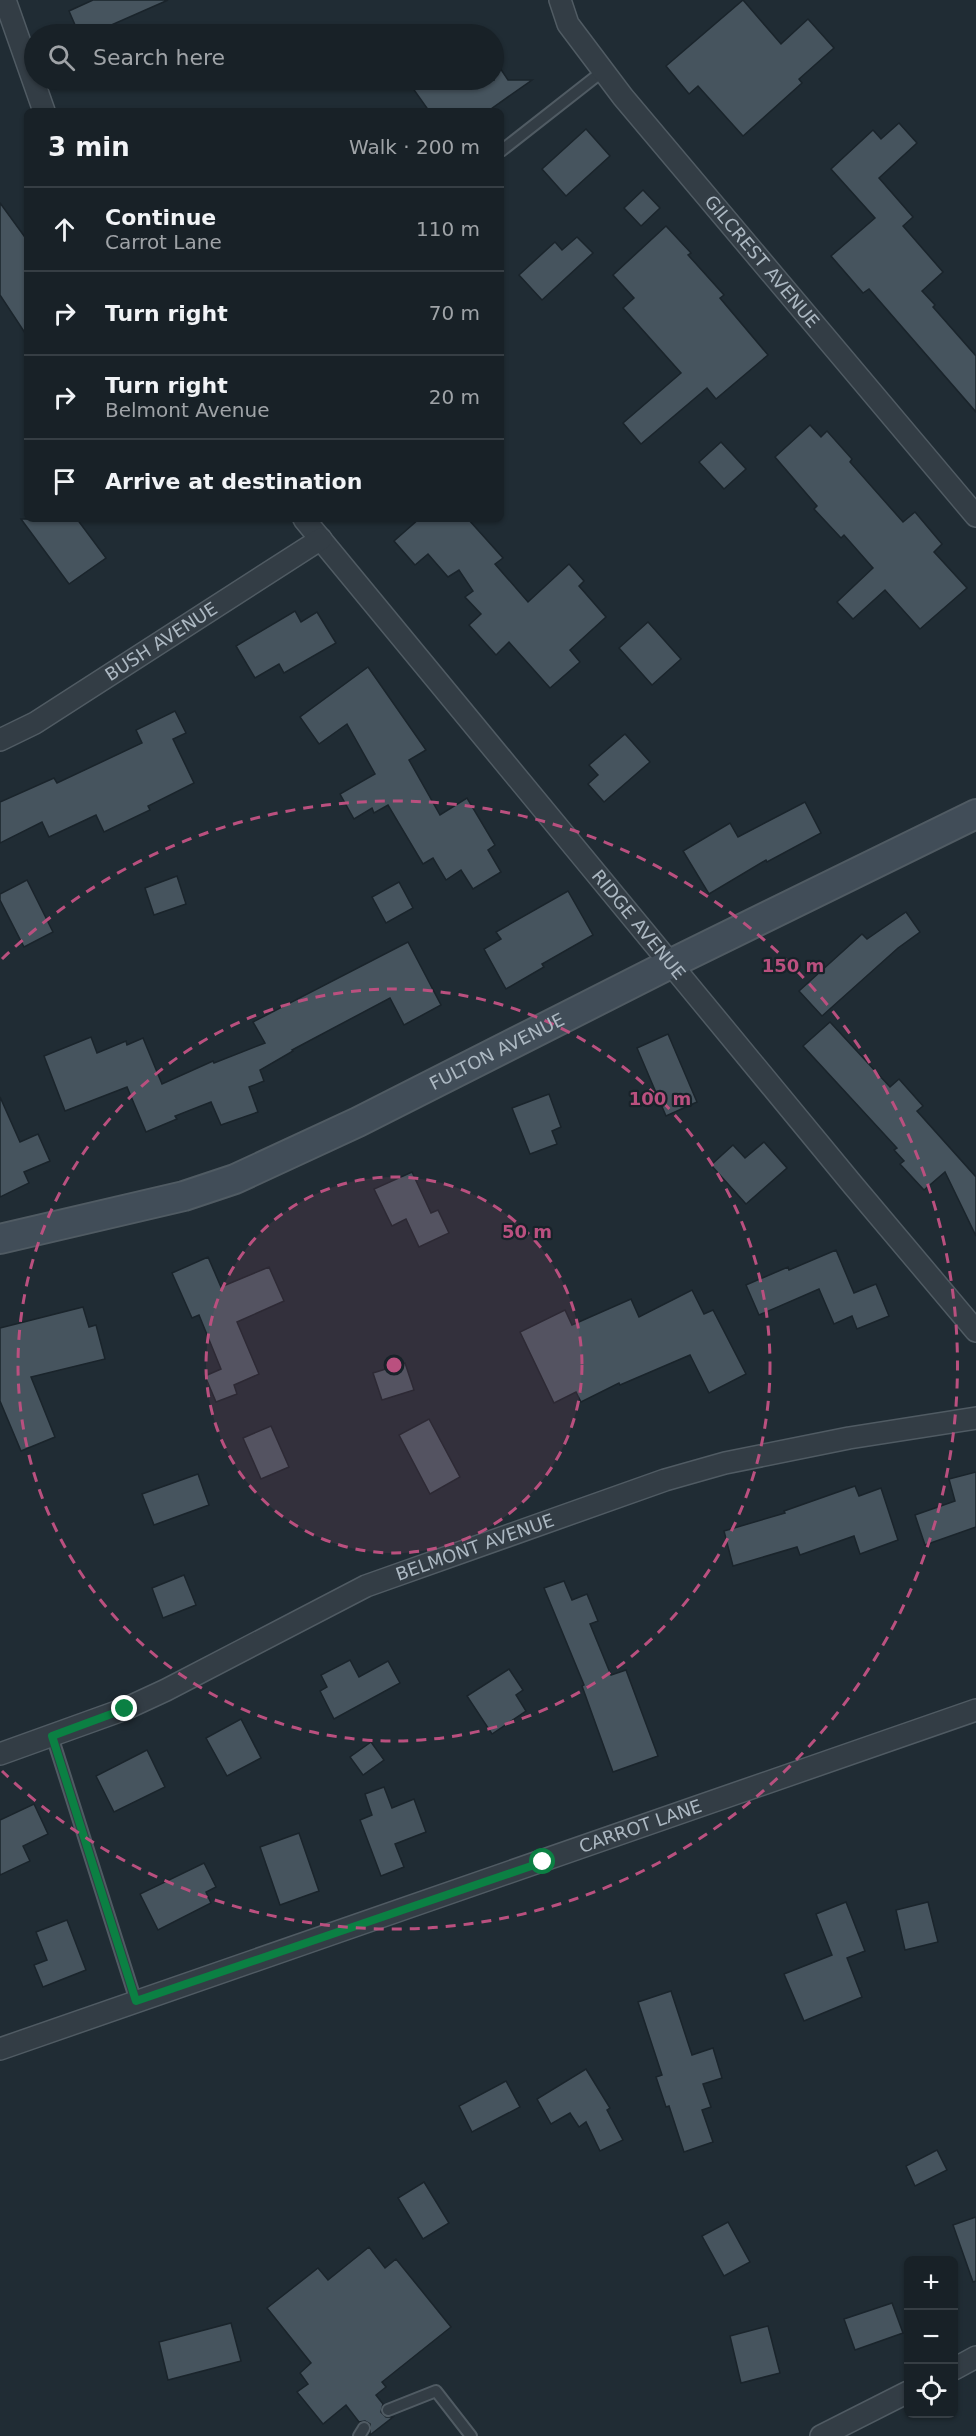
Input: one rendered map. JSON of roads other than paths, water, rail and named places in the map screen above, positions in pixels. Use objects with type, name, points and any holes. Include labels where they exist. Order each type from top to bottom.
[{"type":"street","points":[[5,0],[24,54]]},
{"type":"street","name":"GILCREST AVENUE","points":[[560,0],[568,24],[603,71],[976,516]]},
{"type":"street","points":[[37,90],[43,108]]},
{"type":"street","name":"RIDGE AVENUE","points":[[307,522],[976,1331]]},
{"type":"street","name":"BUSH AVENUE","points":[[0,740],[35,723],[321,539]]},
{"type":"street","name":"FULTON AVENUE","points":[[0,1239],[184,1196],[235,1179],[358,1122],[672,963],[976,814]]},
{"type":"street","name":"BELMONT AVENUE","points":[[0,1754],[125,1709],[366,1586],[665,1480],[725,1463],[849,1438],[976,1418]]},
{"type":"street","name":"CARROT LANE","points":[[0,2049],[976,1710]]},
{"type":"street","points":[[958,2366],[976,2357]]},
{"type":"street","points":[[821,2436],[904,2394]]},
{"type":"lane","points":[[504,149],[603,71]]},
{"type":"lane","points":[[52,1736],[136,2001]]},
{"type":"lane","points":[[388,2410],[397,2404],[436,2391],[471,2436]]}]
